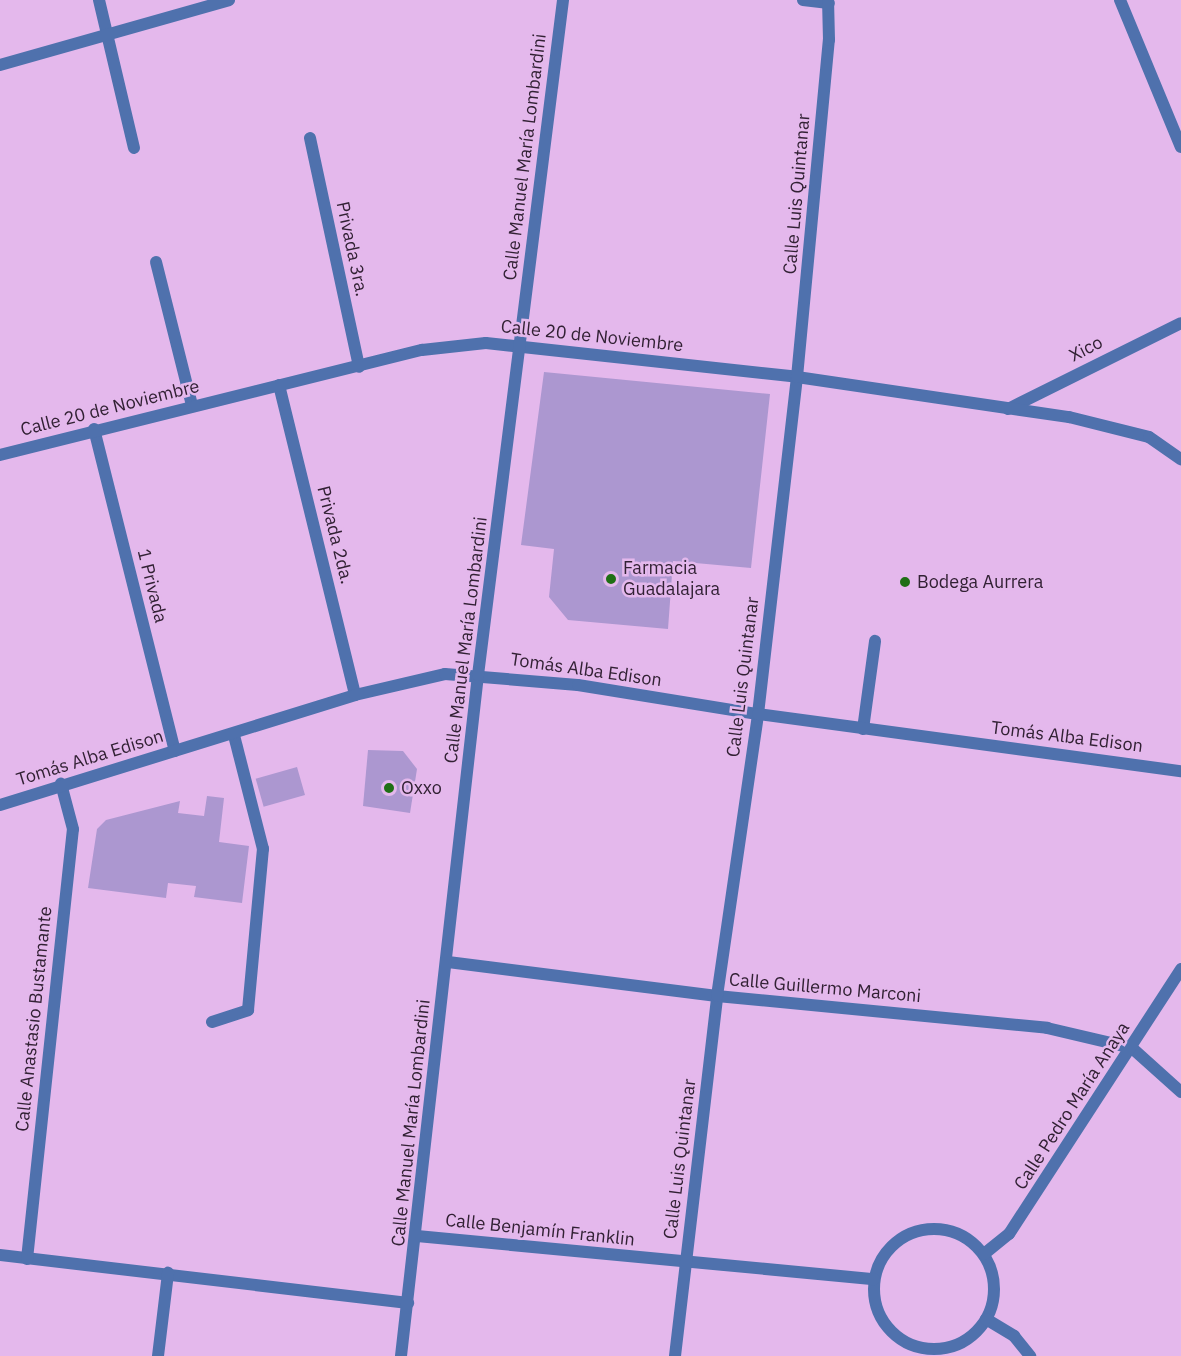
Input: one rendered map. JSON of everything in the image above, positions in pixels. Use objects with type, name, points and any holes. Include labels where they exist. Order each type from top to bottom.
[{"type":"street","points":[[99,0],[134,148]]},
{"type":"street","points":[[0,65],[229,0]]},
{"type":"street","name":"Calle Manuel María Lombardini","points":[[401,1356],[448,962],[478,675],[563,0]]},
{"type":"street","points":[[803,0],[829,2]]},
{"type":"street","points":[[1120,0],[1181,147]]},
{"type":"street","name":"Calle Luis Quintanar","points":[[675,1356],[717,996],[758,714],[797,377],[827,61],[829,2]]},
{"type":"street","name":"Privada 3ra.","points":[[310,138],[359,367]]},
{"type":"street","points":[[156,262],[192,405]]},
{"type":"street","name":"Xico","points":[[1008,409],[1181,323]]},
{"type":"street","name":"Calle 20 de Noviembre","points":[[0,455],[94,429],[422,350],[486,343],[797,377],[1112,425],[1149,437],[1181,459]]},
{"type":"street","name":"Privada 2da.","points":[[279,385],[355,695]]},
{"type":"street","name":"1 Privada","points":[[94,429],[175,751]]},
{"type":"street","points":[[863,729],[875,641]]},
{"type":"street","name":"Tomás Alba Edison","points":[[0,805],[61,784],[234,735],[355,695],[445,674],[578,685],[863,729],[1181,771]]},
{"type":"street","points":[[212,1022],[248,1010],[263,849],[234,735]]},
{"type":"street","name":"Calle Anastasio Bustamante","points":[[27,1259],[73,829],[61,784]]},
{"type":"street","name":"Calle Guillermo Marconi","points":[[448,962],[717,996],[1047,1028],[1132,1048],[1181,1092]]},
{"type":"street","name":"Calle Pedro María Anaya","points":[[984,1254],[1009,1234],[1132,1048],[1181,969]]},
{"type":"street","points":[[931,1228],[951,1231],[969,1240],[984,1254],[994,1289],[986,1320],[958,1345],[920,1352],[903,1341],[879,1315],[874,1279],[881,1259],[894,1244],[911,1233],[931,1228]]},
{"type":"street","name":"Calle Benjamín Franklin","points":[[417,1236],[874,1279]]},
{"type":"street","points":[[0,1255],[408,1303]]},
{"type":"street","points":[[158,1356],[168,1274]]},
{"type":"street","points":[[986,1320],[1014,1336],[1030,1356]]},
{"type":"building","points":[[544,372],[770,394],[751,568],[673,561],[668,629],[568,620],[549,597],[554,549],[521,545]]},
{"type":"building","name":"Oxxo","points":[[368,750],[403,751],[417,769],[410,813],[363,806]]},
{"type":"building","points":[[297,767],[305,795],[264,807],[256,779]]},
{"type":"building","points":[[207,796],[224,798],[219,842],[249,846],[242,903],[194,897],[196,886],[168,883],[166,898],[88,888],[97,829],[106,820],[180,801],[178,813],[204,816]]},
{"type":"place","name":"Farmacia Guadalajara","points":[[611,579]]},
{"type":"place","name":"Bodega Aurrera","points":[[905,582]]},
{"type":"place","name":"Oxxo","points":[[389,788]]}]
